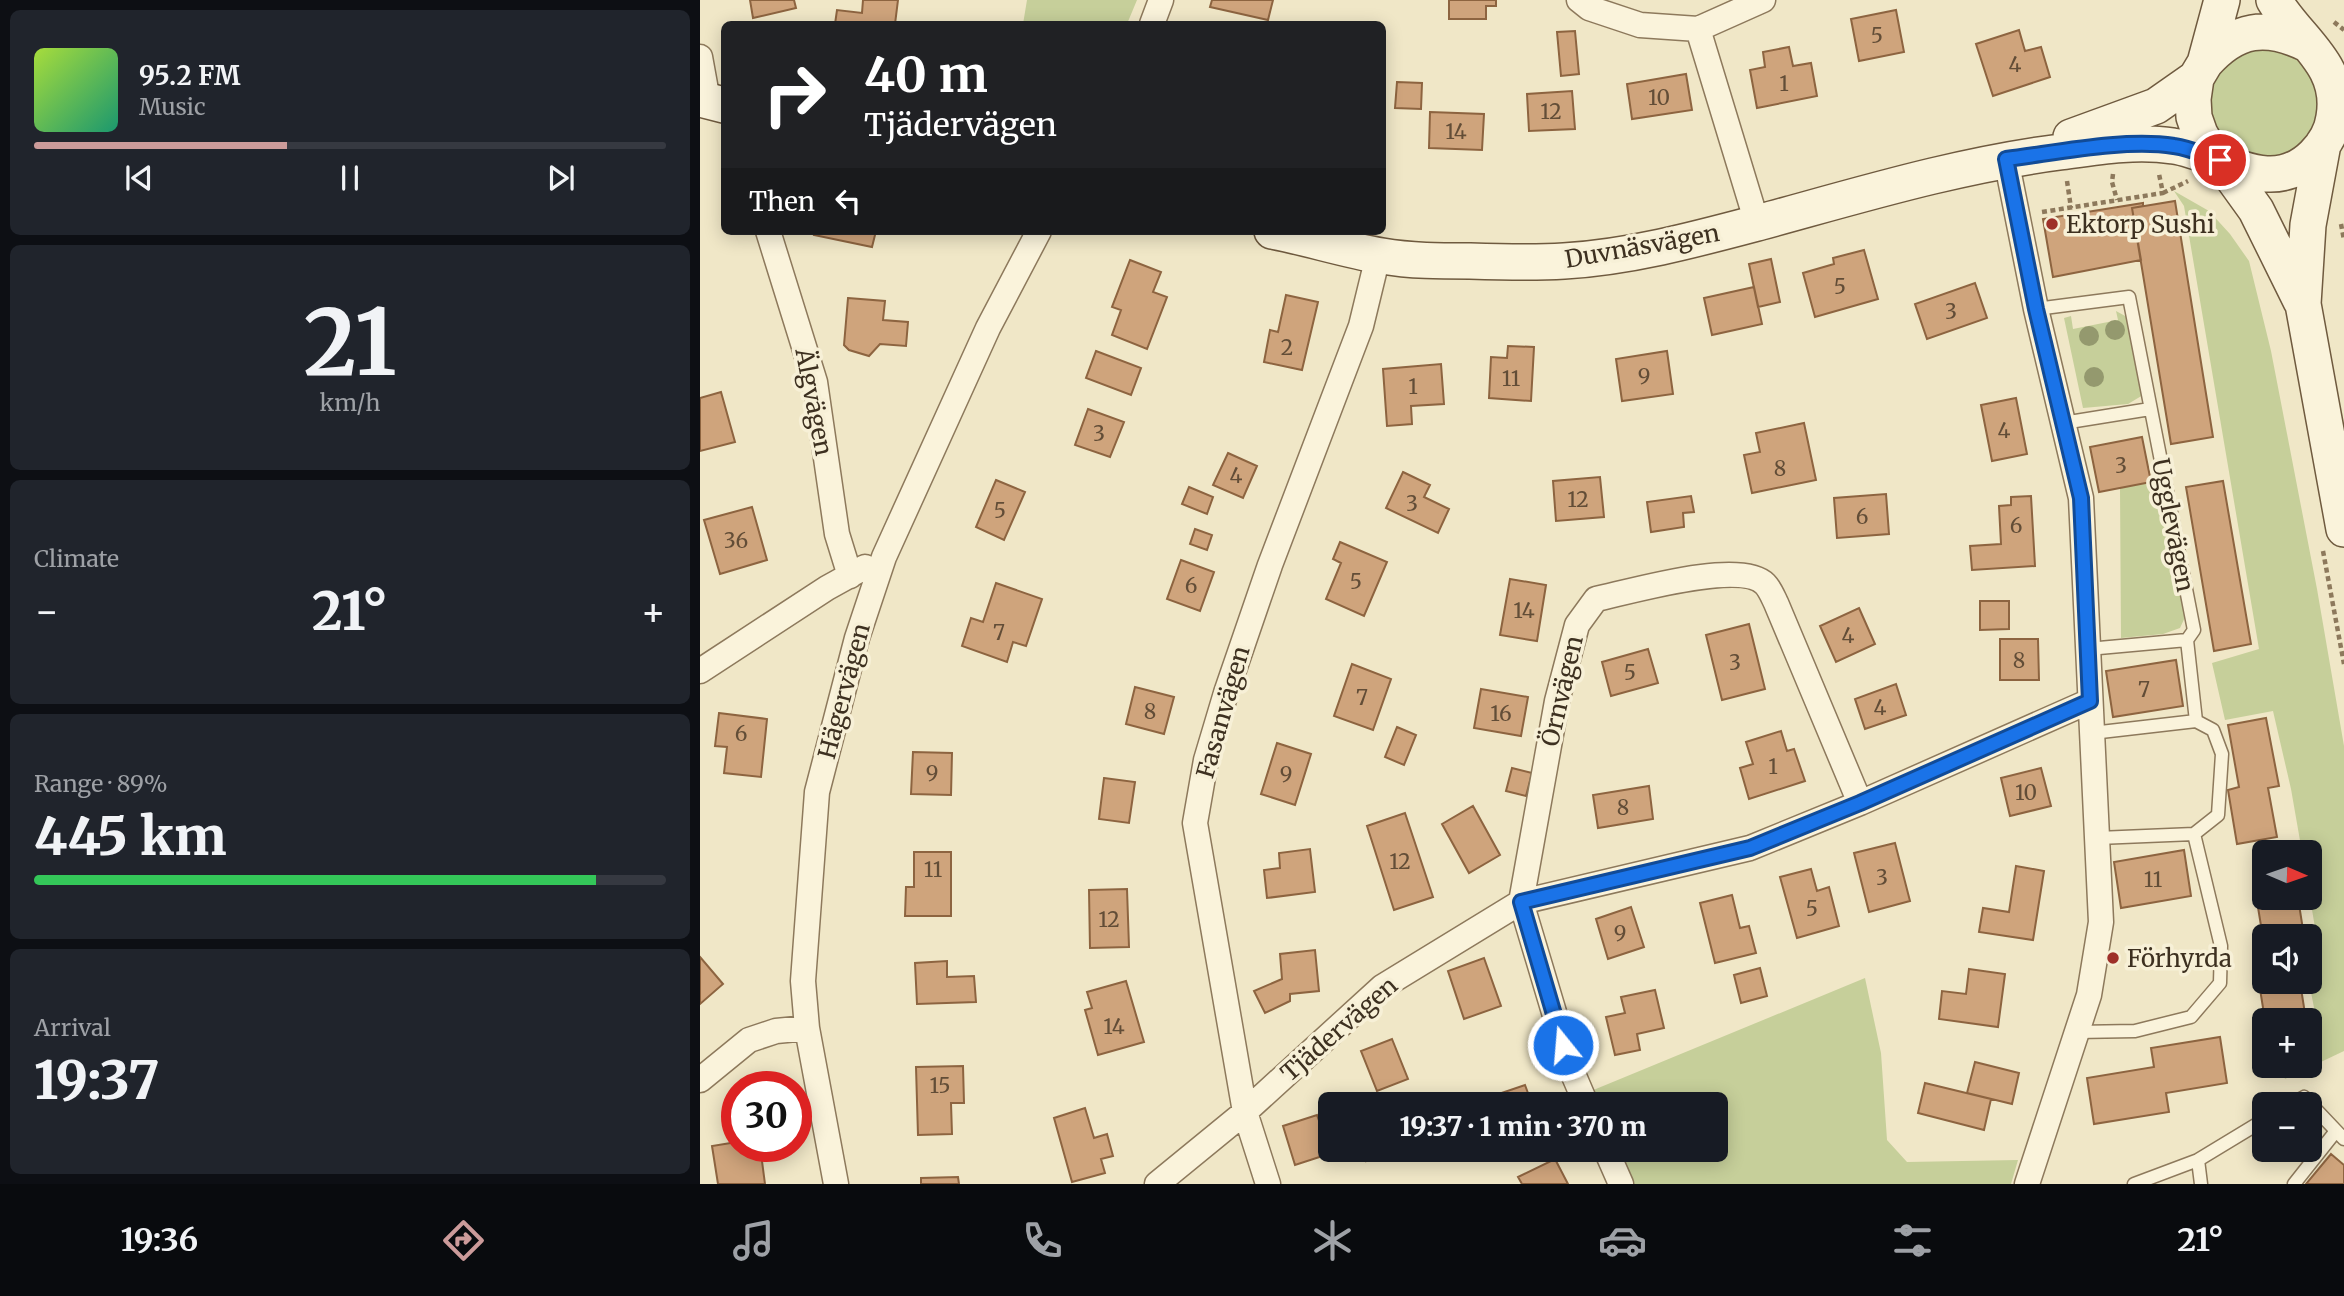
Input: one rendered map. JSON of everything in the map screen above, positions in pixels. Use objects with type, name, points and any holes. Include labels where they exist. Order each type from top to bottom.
[{"type":"street","points":[[1153,21],[1161,0]]},
{"type":"street","points":[[1579,0],[1589,8],[1640,24],[1698,29],[1763,0]]},
{"type":"street","points":[[2222,0],[2193,99],[2194,117],[2208,148],[2220,160],[2256,210],[2303,304]]},
{"type":"street","points":[[2274,0],[2284,18],[2319,56],[2329,71],[2335,88],[2334,139],[2308,225],[2303,304],[2344,529]]},
{"type":"street","points":[[1698,29],[1757,223]]},
{"type":"street","points":[[2201,71],[2217,49],[2250,32],[2279,33],[2344,62]]},
{"type":"street","points":[[700,57],[711,102]]},
{"type":"street","name":"Duvnäsvägen","points":[[2006,159],[2156,106],[2201,71]]},
{"type":"street","points":[[2220,160],[2252,174],[2279,173],[2298,167],[2334,139]]},
{"type":"street","name":"Duvnäsvägen","points":[[1289,235],[1378,256],[1408,260],[1565,261],[1669,245],[1954,170],[2006,159],[2103,146],[2158,144],[2176,146],[2220,160]]},
{"type":"street","points":[[2006,159],[2036,309],[2081,498],[2101,922],[2089,995],[2027,1184]]},
{"type":"street","name":"Älgvägen","points":[[769,235],[815,382],[837,534],[850,576]]},
{"type":"street","name":"Hägervägen","points":[[836,1184],[807,1028],[803,981],[817,792],[857,638],[884,557],[988,328],[1037,235]]},
{"type":"street","name":"Fasanvägen","points":[[1268,1184],[1245,1111],[1195,823],[1206,760],[1226,693],[1270,565],[1362,326],[1378,256]]},
{"type":"street","points":[[700,671],[884,557]]},
{"type":"street","name":"Örnvägen","points":[[1581,1092],[1570,1069],[1521,902],[1557,701],[1577,625],[1596,599],[1681,580],[1728,574],[1747,576],[1765,583],[1776,603],[1860,803]]},
{"type":"street","name":"Tjädervägen","points":[[1157,1184],[1245,1111],[1382,987],[1521,902],[1750,848],[1860,803],[2090,701]]},
{"type":"street","points":[[700,1080],[749,1040],[776,1031],[807,1028]]},
{"type":"street","points":[[1611,1162],[1621,1184]]},
{"type":"lane","name":"Ugglevägen","points":[[2036,309],[2129,297],[2194,630],[2187,640],[2196,721]]},
{"type":"lane","points":[[2063,423],[2150,409]]},
{"type":"lane","points":[[2088,649],[2187,640]]},
{"type":"lane","points":[[2092,733],[2196,721],[2213,730],[2222,754],[2218,815],[2194,834],[2098,838]]},
{"type":"lane","points":[[2077,1032],[2135,1031],[2191,1017],[2220,983],[2221,946],[2194,834]]},
{"type":"lane","points":[[2294,1184],[2340,1135],[2322,1116]]},
{"type":"lane","points":[[2134,1184],[2198,1160],[2252,1127]]},
{"type":"lane","points":[[2198,1160],[2201,1184]]},
{"type":"path","points":[[2158,166],[2163,193]]},
{"type":"path","points":[[2017,216],[2163,193],[2189,180]]},
{"type":"path","points":[[2115,193],[2117,200]]},
{"type":"path","points":[[2069,198],[2071,208]]},
{"type":"green space","points":[[1027,0],[1137,0],[1128,21],[1024,21]]},
{"type":"green space","points":[[2268,48],[2296,58],[2311,75],[2320,103],[2318,122],[2309,137],[2287,158],[2230,154],[2207,122],[2213,78],[2222,65],[2236,55]]},
{"type":"green space","points":[[2174,191],[2209,211],[2249,261],[2271,351],[2344,746],[2344,1051],[2322,1061],[2322,1008],[2314,1008],[2311,994],[2322,994],[2322,924],[2314,924],[2312,910],[2322,910],[2322,840],[2300,840],[2273,711],[2225,720],[2212,663],[2259,649],[2184,206]]},
{"type":"green space","points":[[2116,311],[2127,317],[2143,395],[2128,404],[2083,408],[2064,318],[2071,316],[2073,329],[2118,320]]},
{"type":"green space","points":[[2151,482],[2186,615],[2180,628],[2163,634],[2121,638],[2120,488]]},
{"type":"green space","points":[[1865,978],[1881,1053],[1887,1140],[1907,1162],[2018,1160],[2011,1184],[1632,1184],[1622,1162],[1728,1162],[1728,1092],[1591,1091]]},
{"type":"building","points":[[750,0],[794,0],[796,8],[753,18]]},
{"type":"building","points":[[863,0],[898,0],[895,21],[835,21],[837,10],[862,13]]},
{"type":"building","points":[[1212,0],[1273,0],[1268,20],[1210,7]]},
{"type":"building","points":[[1449,0],[1496,0],[1496,6],[1486,6],[1486,19],[1449,19]]},
{"type":"building","points":[[1896,10],[1904,52],[1859,61],[1851,19]]},
{"type":"building","points":[[2019,30],[2025,51],[2041,47],[2050,77],[1993,96],[1976,44]]},
{"type":"building","points":[[1575,31],[1579,74],[1561,76],[1557,32]]},
{"type":"building","points":[[1789,47],[1793,66],[1811,63],[1817,96],[1757,108],[1750,70],[1765,67],[1763,52]]},
{"type":"building","points":[[1686,74],[1692,110],[1632,119],[1627,84]]},
{"type":"building","points":[[1397,82],[1422,83],[1421,109],[1395,108]]},
{"type":"building","points":[[1572,91],[1575,129],[1529,131],[1527,94]]},
{"type":"building","points":[[1430,112],[1484,114],[1482,150],[1429,148]]},
{"type":"building","points":[[2175,201],[2213,437],[2171,444],[2132,208]]},
{"type":"building","points":[[2143,203],[2143,206],[2132,208],[2141,260],[2053,277],[2043,219]]},
{"type":"building","points":[[814,235],[875,235],[872,247]]},
{"type":"building","points":[[1864,250],[1878,299],[1815,317],[1803,273],[1834,264],[1833,258]]},
{"type":"building","points":[[1771,259],[1780,302],[1758,307],[1749,264]]},
{"type":"building","points":[[1130,260],[1161,272],[1153,292],[1167,297],[1147,349],[1112,335],[1121,310],[1112,307]]},
{"type":"building","points":[[1975,283],[1987,318],[1927,339],[1915,304]]},
{"type":"building","points":[[1754,287],[1762,324],[1712,335],[1704,298]]},
{"type":"building","points":[[1286,295],[1318,302],[1302,370],[1264,362],[1270,330],[1278,332]]},
{"type":"building","points":[[848,298],[885,301],[883,320],[908,322],[906,346],[880,344],[869,356],[849,350],[844,345]]},
{"type":"building","points":[[1508,346],[1534,347],[1531,401],[1489,398],[1491,357],[1507,358]]},
{"type":"building","points":[[1096,351],[1141,368],[1131,395],[1086,378]]},
{"type":"building","points":[[1667,351],[1673,394],[1622,401],[1616,359]]},
{"type":"building","points":[[1441,364],[1444,404],[1411,406],[1412,424],[1387,426],[1383,369]]},
{"type":"building","points":[[721,392],[735,442],[700,451],[700,398]]},
{"type":"building","points":[[2016,398],[2027,454],[1992,461],[1981,405]]},
{"type":"building","points":[[1088,409],[1124,422],[1110,457],[1075,445]]},
{"type":"building","points":[[1804,423],[1816,480],[1752,493],[1744,455],[1760,452],[1756,433]]},
{"type":"building","points":[[2142,437],[2151,482],[2099,492],[2090,447]]},
{"type":"building","points":[[1228,453],[1257,466],[1243,498],[1213,485]]},
{"type":"building","points":[[1403,472],[1430,485],[1424,497],[1449,509],[1438,533],[1386,508]]},
{"type":"building","points":[[1600,477],[1604,517],[1556,521],[1553,481]]},
{"type":"building","points":[[996,480],[1025,492],[1004,540],[976,527]]},
{"type":"building","points":[[2223,481],[2251,644],[2214,651],[2186,487]]},
{"type":"building","points":[[1189,487],[1213,497],[1207,514],[1182,504]]},
{"type":"building","points":[[1886,494],[1889,534],[1837,538],[1834,498]]},
{"type":"building","points":[[1691,496],[1694,512],[1683,513],[1684,527],[1651,532],[1647,502]]},
{"type":"building","points":[[2031,496],[2035,566],[1972,570],[1970,546],[2001,544],[1999,506],[2011,505],[2011,497]]},
{"type":"building","points":[[752,507],[767,560],[720,574],[704,520]]},
{"type":"building","points":[[1195,529],[1212,535],[1207,550],[1190,544]]},
{"type":"building","points":[[1340,542],[1387,562],[1364,616],[1326,599],[1341,563],[1333,559]]},
{"type":"building","points":[[1181,560],[1214,572],[1200,611],[1167,599]]},
{"type":"building","points":[[1510,579],[1546,585],[1537,641],[1500,635]]},
{"type":"building","points":[[996,583],[1042,599],[1026,646],[1013,642],[1007,662],[962,646],[971,618],[983,622]]},
{"type":"building","points":[[1980,601],[2009,601],[2009,629],[1980,630]]},
{"type":"building","points":[[1859,608],[1875,644],[1836,662],[1820,626]]},
{"type":"building","points":[[1749,624],[1765,689],[1722,700],[1706,635]]},
{"type":"building","points":[[2000,639],[2038,639],[2039,680],[2000,680]]},
{"type":"building","points":[[1648,649],[1658,683],[1611,696],[1602,662]]},
{"type":"building","points":[[2176,660],[2183,706],[2113,717],[2106,671]]},
{"type":"building","points":[[1352,664],[1391,679],[1373,730],[1334,716]]},
{"type":"building","points":[[1896,684],[1906,715],[1865,729],[1855,699]]},
{"type":"building","points":[[1135,687],[1174,697],[1164,734],[1126,724]]},
{"type":"building","points":[[1481,689],[1528,697],[1521,736],[1474,728]]},
{"type":"building","points":[[719,713],[767,719],[761,777],[724,773],[727,747],[715,746]]},
{"type":"building","points":[[2266,718],[2279,786],[2268,788],[2277,837],[2237,844],[2228,790],[2239,787],[2228,725]]},
{"type":"building","points":[[1397,727],[1416,735],[1404,765],[1385,757]]},
{"type":"building","points":[[1781,731],[1787,751],[1794,749],[1805,781],[1749,799],[1740,768],[1753,764],[1746,742]]},
{"type":"building","points":[[1277,743],[1311,754],[1295,805],[1261,794]]},
{"type":"building","points":[[913,752],[952,753],[951,795],[911,794]]},
{"type":"building","points":[[1512,768],[1532,773],[1526,796],[1506,791]]},
{"type":"building","points":[[2041,768],[2051,806],[2010,816],[2001,778]]},
{"type":"building","points":[[1104,778],[1135,782],[1129,823],[1099,819]]},
{"type":"building","points":[[1649,786],[1653,819],[1598,828],[1593,795]]},
{"type":"building","points":[[1473,806],[1500,855],[1469,873],[1442,824]]},
{"type":"building","points":[[1405,813],[1433,897],[1394,910],[1367,826]]},
{"type":"building","points":[[1895,843],[1910,901],[1869,912],[1854,853]]},
{"type":"building","points":[[1310,849],[1315,892],[1267,898],[1264,870],[1280,868],[1279,853]]},
{"type":"building","points":[[2184,850],[2191,896],[2121,908],[2114,862]]},
{"type":"building","points":[[914,852],[951,852],[951,916],[905,916],[906,887],[914,887]]},
{"type":"building","points":[[2016,866],[2044,871],[2033,940],[1979,932],[1983,908],[2009,912]]},
{"type":"building","points":[[1811,869],[1817,891],[1829,887],[1839,926],[1797,938],[1780,877]]},
{"type":"building","points":[[1127,889],[1129,947],[1090,948],[1089,890]]},
{"type":"building","points":[[1732,895],[1740,928],[1749,926],[1756,953],[1715,963],[1700,903]]},
{"type":"building","points":[[1631,907],[1644,947],[1608,959],[1596,919]]},
{"type":"building","points":[[2258,910],[2300,910],[2302,924],[2261,924]]},
{"type":"building","points":[[1315,950],[1319,991],[1290,994],[1290,1001],[1265,1013],[1254,991],[1282,979],[1280,954]]},
{"type":"building","points":[[700,957],[723,984],[700,1004]]},
{"type":"building","points":[[1484,958],[1501,1006],[1464,1019],[1448,971]]},
{"type":"building","points":[[947,961],[947,977],[974,976],[976,1002],[917,1004],[915,963]]},
{"type":"building","points":[[1760,968],[1767,996],[1741,1003],[1734,975]]},
{"type":"building","points":[[1969,969],[2005,974],[1998,1027],[1939,1019],[1942,991],[1966,994]]},
{"type":"building","points":[[1126,981],[1144,1042],[1098,1055],[1085,1010],[1092,1008],[1087,992]]},
{"type":"building","points":[[1655,990],[1664,1028],[1637,1034],[1640,1050],[1615,1055],[1606,1017],[1625,1013],[1621,997]]},
{"type":"building","points":[[2261,994],[2302,994],[2304,1008],[2263,1008]]},
{"type":"building","points":[[2220,1037],[2227,1083],[2166,1093],[2169,1112],[2094,1124],[2087,1078],[2154,1067],[2151,1048]]},
{"type":"building","points":[[1392,1039],[1408,1079],[1377,1091],[1361,1051]]},
{"type":"building","points":[[1975,1062],[2019,1073],[2012,1104],[1967,1093]]},
{"type":"building","points":[[963,1066],[964,1103],[951,1103],[952,1134],[918,1135],[916,1067]]},
{"type":"building","points":[[1925,1083],[1991,1099],[1984,1130],[1918,1113]]},
{"type":"building","points":[[1525,1085],[1528,1092],[1504,1092]]},
{"type":"building","points":[[1085,1108],[1094,1138],[1107,1134],[1113,1156],[1101,1159],[1105,1173],[1072,1182],[1054,1118]]},
{"type":"building","points":[[1317,1115],[1318,1158],[1295,1165],[1283,1126]]},
{"type":"building","points":[[721,1145],[721,1162],[762,1162],[765,1184],[718,1184],[712,1146]]},
{"type":"building","points":[[2331,1154],[2344,1165],[2344,1184],[2306,1184]]},
{"type":"building","points":[[1549,1162],[1557,1162],[1568,1184],[1522,1184],[1518,1177]]},
{"type":"building","points":[[958,1177],[959,1184],[921,1184],[921,1178]]},
{"type":"place","name":"Ektorp Sushi","points":[[2052,224]]},
{"type":"place","name":"Förhyrda","points":[[2113,958]]},
{"type":"route","points":[[1563,1045],[1521,902],[1750,848],[1860,803],[2090,701],[2081,498],[2036,309],[2006,159],[2103,146],[2158,144],[2176,146],[2220,160]]}]
